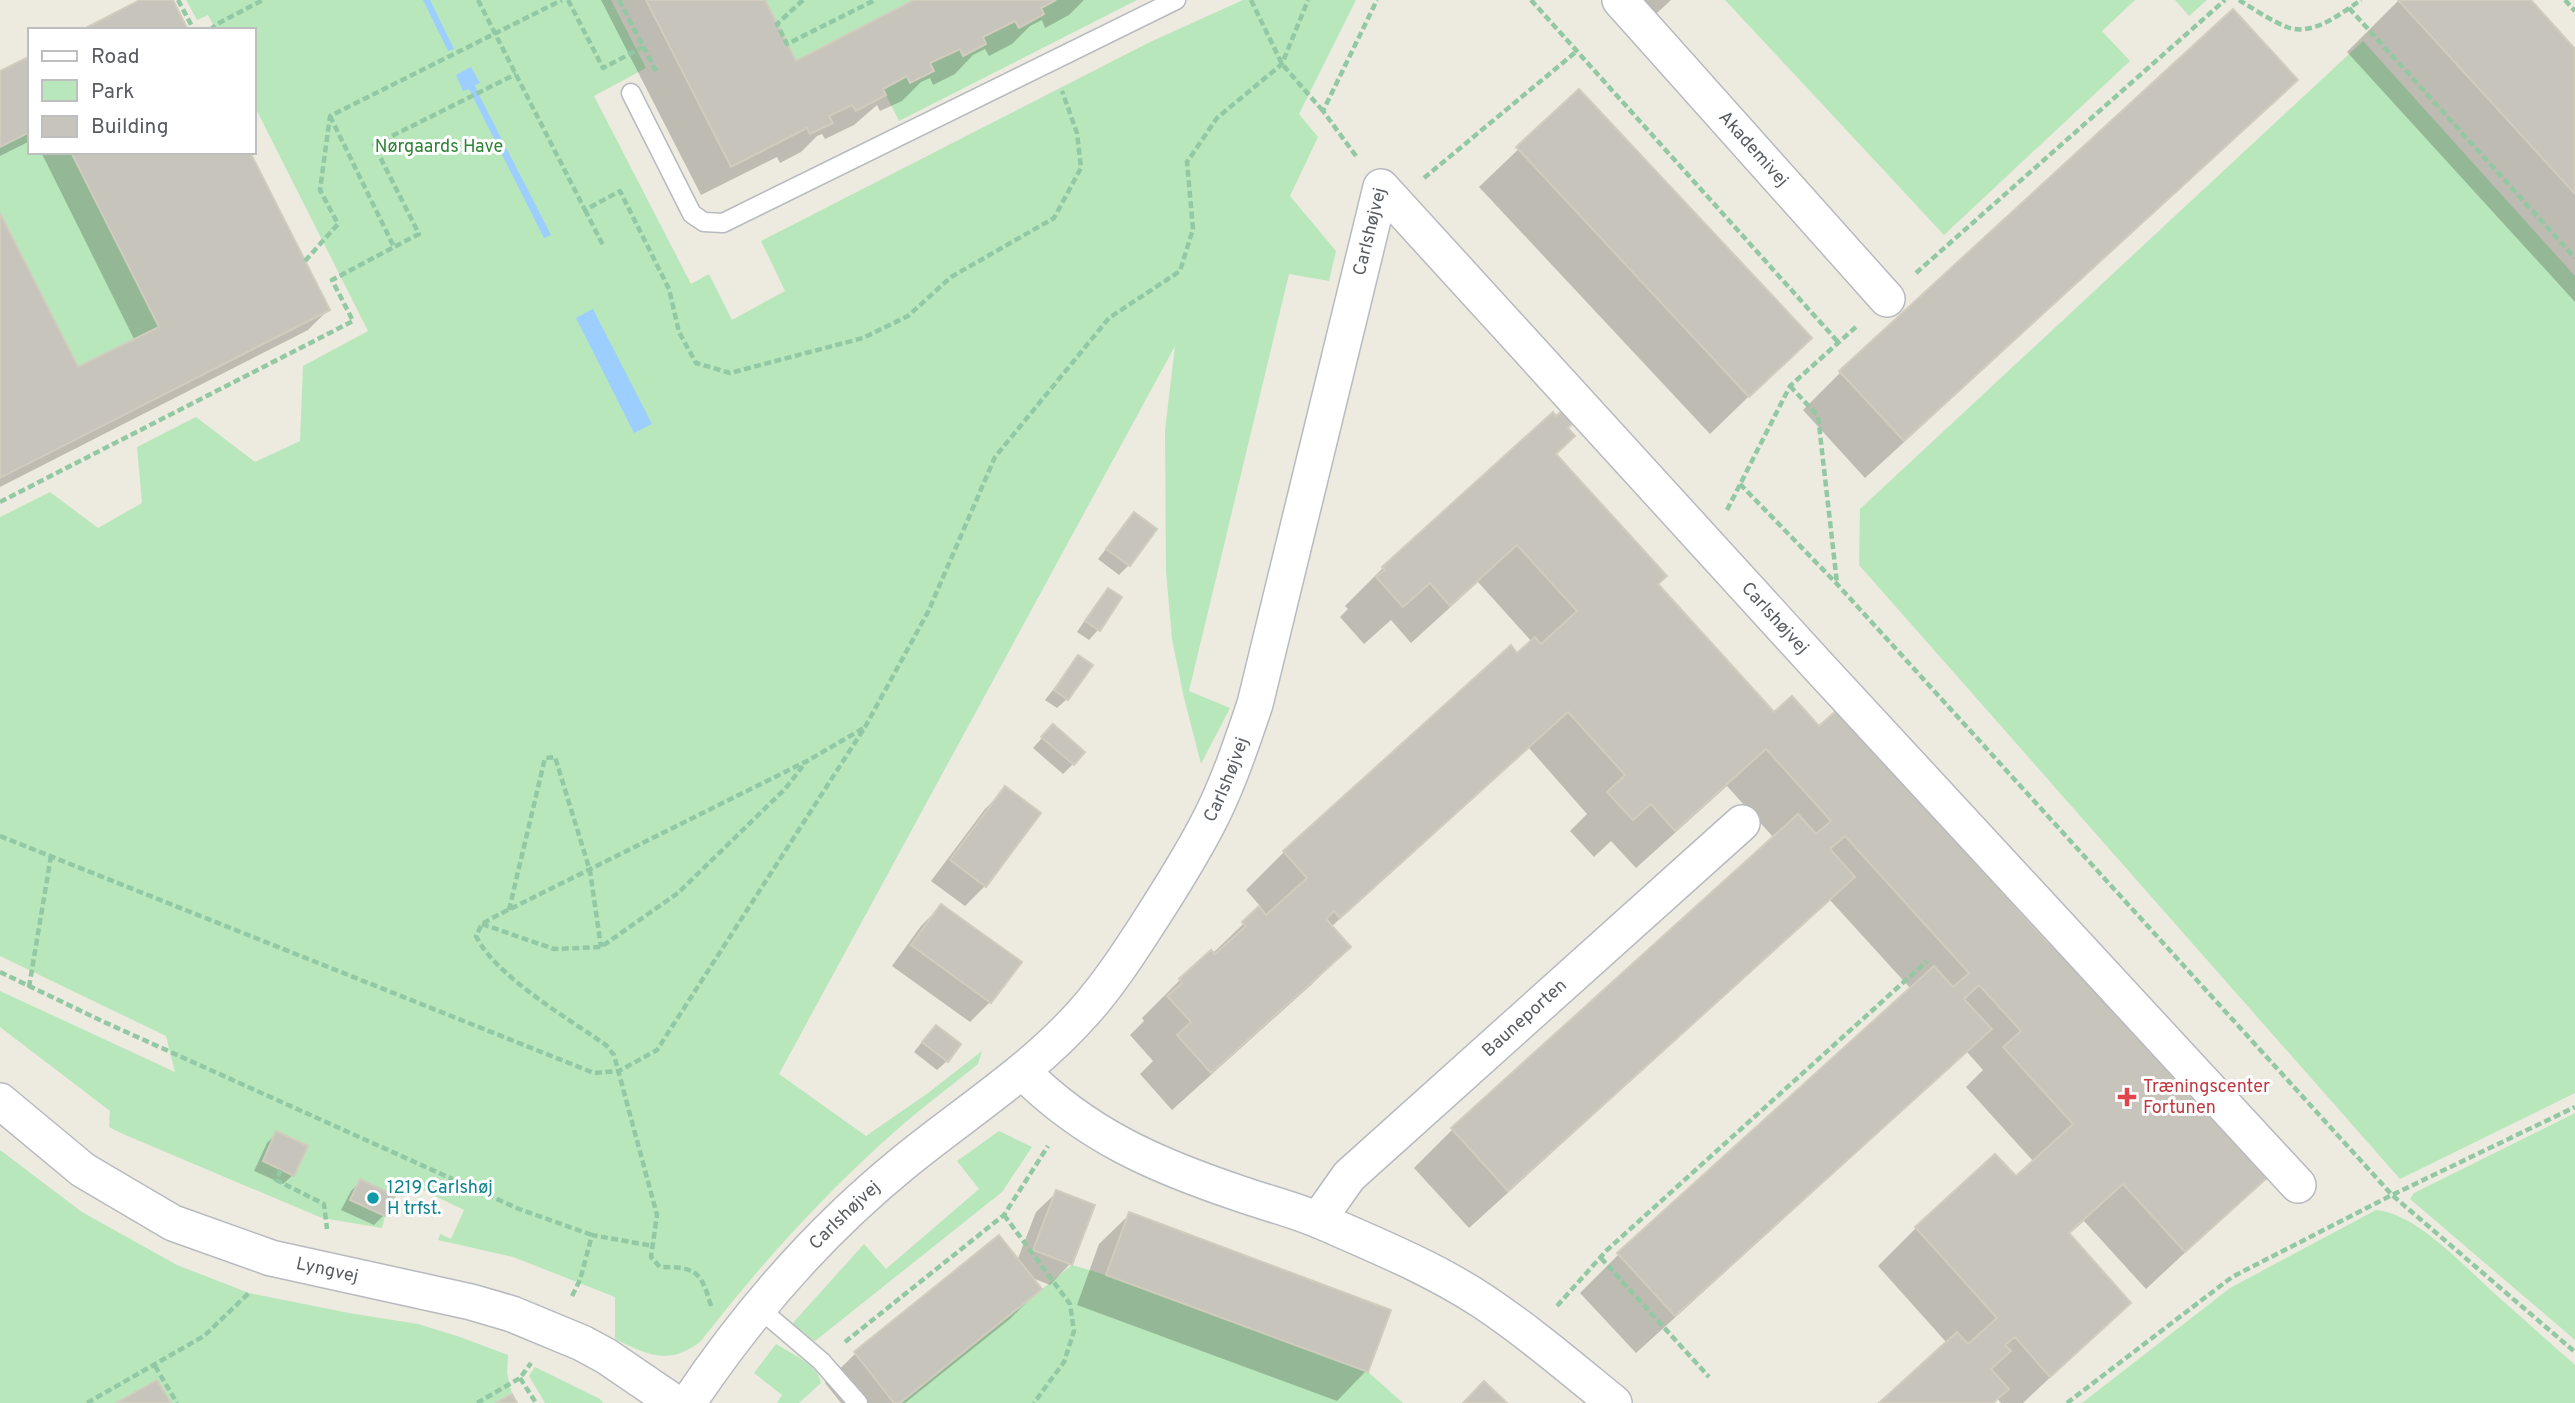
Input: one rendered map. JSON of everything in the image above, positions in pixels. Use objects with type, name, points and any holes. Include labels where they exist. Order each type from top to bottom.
[{"type":"street","name":"Akademivej","points":[[1619,0],[1887,299]]},
{"type":"street","name":"Carlshøjvej","points":[[1388,195],[2298,1185]]},
{"type":"street","name":"Carlshøjvej","points":[[688,1403],[737,1335],[804,1258],[858,1202],[1023,1072],[1084,1012],[1128,955],[1206,826],[1236,760],[1255,704],[1388,195]]},
{"type":"street","name":"Bauneporten","points":[[1318,1220],[1349,1176],[1742,823]]},
{"type":"street","points":[[1023,1072],[1046,1095],[1072,1115],[1131,1152],[1190,1177],[1318,1220],[1432,1272],[1482,1301],[1531,1335],[1614,1403]]},
{"type":"street","name":"Lyngvej","points":[[0,1101],[83,1170],[173,1223],[271,1258],[471,1302],[512,1314],[606,1356],[675,1403]]},
{"type":"lane","points":[[632,93],[692,214],[712,225],[736,218],[1176,0]]},
{"type":"lane","points":[[760,1309],[821,1361],[858,1403]]},
{"type":"path","points":[[178,0],[193,28]]},
{"type":"path","points":[[212,28],[263,0]]},
{"type":"path","points":[[478,0],[604,247]]},
{"type":"path","points":[[330,116],[562,0]]},
{"type":"path","points":[[568,0],[603,68],[643,47]]},
{"type":"path","points":[[619,0],[660,79],[632,93]]},
{"type":"path","points":[[803,0],[777,24],[787,44],[875,0]]},
{"type":"path","points":[[1251,0],[1282,64],[1323,111],[1388,195],[1577,51]]},
{"type":"path","points":[[0,835],[594,1073],[619,1071],[657,1049],[865,727],[928,612],[995,457],[1109,318],[1180,271],[1193,229],[1187,162],[1217,117],[1282,64],[1308,0]]},
{"type":"path","points":[[1323,111],[1377,0]]},
{"type":"path","points":[[1531,0],[1839,343]]},
{"type":"path","points":[[1710,545],[1790,386],[2225,0]]},
{"type":"path","points":[[2239,0],[2288,28],[2308,28],[2328,22],[2361,0]]},
{"type":"path","points":[[2565,0],[2575,11]]},
{"type":"path","points":[[2349,8],[2575,258]]},
{"type":"path","points":[[585,210],[620,191],[669,289],[679,331],[696,363],[730,373],[863,338],[908,316],[951,277],[1054,218],[1081,168],[1077,133],[1049,61]]},
{"type":"path","points":[[0,502],[353,321],[332,280],[419,234],[374,145],[516,74]]},
{"type":"path","points":[[330,116],[394,247]]},
{"type":"path","points":[[305,261],[338,224],[320,190],[330,116]]},
{"type":"path","points":[[1790,386],[1818,416],[1837,584]]},
{"type":"path","points":[[1740,484],[1837,584],[2392,1195],[2575,1353]]},
{"type":"path","points":[[737,1335],[713,1314],[706,1289],[694,1270],[660,1267],[651,1257],[657,1215],[614,1055],[606,1045],[517,982],[481,946],[476,936],[482,924],[807,761],[865,727]]},
{"type":"path","points":[[509,911],[545,758],[555,757],[590,871],[601,947]]},
{"type":"path","points":[[482,924],[554,949],[601,947],[678,893],[785,789],[807,761]]},
{"type":"path","points":[[29,988],[51,856]]},
{"type":"path","points":[[1531,1335],[1601,1258],[1927,961]]},
{"type":"path","points":[[0,972],[29,988],[519,1209],[592,1236],[653,1246]]},
{"type":"path","points":[[2067,1403],[2232,1277],[2392,1195],[2575,1107]]},
{"type":"path","points":[[821,1361],[1004,1215],[1042,1154],[1072,1115]]},
{"type":"path","points":[[281,1170],[276,1180],[324,1204],[333,1272]]},
{"type":"path","points":[[1004,1215],[1070,1304],[1074,1331],[1064,1362],[1034,1403]]},
{"type":"path","points":[[477,1403],[520,1378],[554,1331],[580,1280],[592,1236]]},
{"type":"path","points":[[87,1403],[204,1336],[249,1293],[271,1258]]},
{"type":"path","points":[[1601,1258],[1709,1377]]},
{"type":"path","points":[[155,1366],[177,1403]]},
{"type":"path","points":[[520,1378],[536,1403]]},
{"type":"green space","name":"Nørgaards Have","points":[[186,0],[611,0],[646,68],[594,96],[691,284],[709,274],[732,320],[785,291],[761,241],[1150,42],[1243,0],[1356,0],[1299,114],[1318,137],[1290,196],[1336,251],[1329,281],[1289,274],[1189,691],[1230,708],[1201,764],[1172,639],[1166,571],[1165,430],[1175,346],[779,1074],[866,1136],[982,1051],[978,1064],[905,1122],[857,1166],[787,1238],[701,1341],[690,1349],[669,1356],[638,1350],[615,1339],[615,1297],[513,1257],[438,1240],[440,1234],[451,1239],[464,1210],[402,1180],[395,1196],[360,1179],[350,1199],[385,1216],[382,1228],[322,1218],[123,1134],[109,1127],[110,1111],[0,1027],[0,991],[175,1072],[166,1036],[0,956],[0,517],[50,492],[98,528],[142,503],[137,447],[196,417],[255,462],[300,441],[303,366],[368,331],[256,109],[256,28],[215,28],[208,15],[197,20]]},
{"type":"green space","points":[[765,0],[914,0],[796,61]]},
{"type":"green space","points":[[1056,0],[1137,0],[899,121],[883,89],[907,76],[911,83],[933,72],[930,63],[960,49],[963,56],[986,45],[983,37],[1015,21],[1019,28],[1044,15],[1041,8]]},
{"type":"green space","points":[[1725,0],[2135,0],[2102,31],[2130,61],[1944,235]]},
{"type":"green space","points":[[2175,0],[2207,0],[2189,16]]},
{"type":"green space","points":[[2363,41],[2575,276],[2575,1093],[2400,1179],[1859,565],[1860,509]]},
{"type":"green space","points":[[28,133],[28,154],[72,154],[159,327],[78,367],[0,213],[0,147]]},
{"type":"green space","points":[[2575,1113],[2575,1340],[2410,1199],[2414,1193]]},
{"type":"green space","points":[[999,1131],[1032,1147],[1002,1192],[815,1341],[791,1325],[864,1244],[886,1269],[979,1189],[957,1161]]},
{"type":"green space","points":[[0,1150],[82,1212],[177,1265],[249,1293],[418,1324],[508,1355],[507,1373],[512,1394],[496,1403],[0,1403]]},
{"type":"green space","points":[[2376,1210],[2391,1213],[2407,1221],[2439,1243],[2575,1365],[2575,1403],[2082,1403],[2230,1288]]},
{"type":"green space","points":[[1072,1265],[1106,1275],[1368,1372],[1403,1403],[900,1403]]},
{"type":"green space","points":[[776,1344],[803,1360],[819,1377],[821,1383],[799,1403],[777,1403],[782,1395],[754,1373]]},
{"type":"green space","points":[[535,1367],[600,1399],[603,1403],[545,1403],[529,1376]]},
{"type":"water","points":[[423,0],[430,0],[454,49],[448,51]]},
{"type":"water","points":[[471,67],[480,83],[475,85],[478,93],[551,235],[544,238],[469,89],[463,91],[456,75]]},
{"type":"water","points":[[593,309],[652,424],[634,433],[576,318]]},
{"type":"building","points":[[140,0],[173,0],[187,28],[86,28]]},
{"type":"building","points":[[646,0],[765,0],[796,61],[914,0],[1056,0],[1041,8],[1044,14],[1019,28],[1015,21],[983,37],[986,44],[963,56],[960,49],[930,63],[934,71],[910,83],[907,76],[883,89],[886,95],[856,111],[852,105],[829,116],[833,123],[810,134],[807,128],[731,167]]},
{"type":"building","points":[[2398,0],[2531,0],[2575,49],[2575,194]]},
{"type":"building","points":[[2233,9],[2298,80],[1904,441],[1839,371]]},
{"type":"building","points":[[28,57],[28,133],[0,147],[0,71]]},
{"type":"building","points":[[1579,89],[1812,338],[1749,397],[1516,147]]},
{"type":"building","points":[[72,154],[251,154],[330,310],[0,478],[0,213],[78,367],[159,327]]},
{"type":"building","points":[[1562,411],[1573,423],[1568,428],[1575,436],[1556,454],[1667,576],[1658,584],[1774,712],[1792,696],[1819,726],[1837,710],[2049,944],[2053,940],[2268,1177],[2185,1252],[2123,1184],[2069,1233],[2131,1303],[2050,1377],[2015,1337],[2005,1345],[2011,1351],[1991,1369],[2009,1389],[1993,1403],[1879,1403],[1957,1332],[1968,1344],[1997,1318],[1915,1227],[1995,1154],[2016,1176],[2073,1124],[2003,1047],[2021,1031],[1979,985],[1964,999],[1992,1029],[1675,1316],[1617,1253],[1934,966],[1953,987],[1969,973],[1845,836],[1830,849],[1855,877],[1508,1191],[1451,1128],[1798,814],[1816,834],[1831,821],[1766,749],[1675,831],[1651,804],[1633,820],[1607,792],[1625,775],[1568,712],[1340,918],[1334,911],[1326,919],[1351,947],[1211,1073],[1177,1035],[1191,1022],[1167,996],[1182,983],[1179,979],[1211,950],[1215,954],[1246,926],[1242,922],[1259,906],[1266,915],[1307,878],[1283,851],[1511,645],[1517,653],[1535,637],[1541,644],[1577,611],[1517,545],[1450,606],[1430,583],[1403,607],[1376,577],[1385,570],[1382,567],[1553,412],[1556,416]]},
{"type":"building","points":[[1134,512],[1157,529],[1130,566],[1106,549]]},
{"type":"building","points":[[1108,588],[1122,597],[1100,631],[1085,621]]},
{"type":"building","points":[[1078,655],[1093,665],[1068,700],[1054,690]]},
{"type":"building","points":[[1053,724],[1085,752],[1074,765],[1041,737]]},
{"type":"building","points":[[1005,786],[1041,813],[986,887],[950,860]]},
{"type":"building","points":[[941,904],[1022,962],[991,1003],[911,945]]},
{"type":"building","points":[[936,1025],[961,1044],[948,1062],[922,1042]]},
{"type":"building","points":[[276,1131],[308,1146],[294,1176],[263,1161]]},
{"type":"building","name":"1219 Carlshøj H trfst.","points":[[360,1179],[395,1196],[385,1216],[350,1200]]},
{"type":"building","points":[[1056,1190],[1095,1205],[1072,1265],[1033,1250]]},
{"type":"building","points":[[1129,1212],[1391,1310],[1368,1372],[1106,1275]]},
{"type":"building","points":[[999,1235],[1042,1289],[900,1403],[894,1403],[854,1352]]},
{"type":"building","points":[[157,1380],[171,1403],[116,1403]]},
{"type":"building","points":[[1484,1381],[1507,1403],[1463,1403]]},
{"type":"building","points":[[512,1394],[517,1403],[496,1403]]},
{"type":"place","name":"Træningscenter Fortunen","points":[[2127,1097]]},
{"type":"place","name":"1219 Carlshøj H trfst.","points":[[373,1198]]}]
